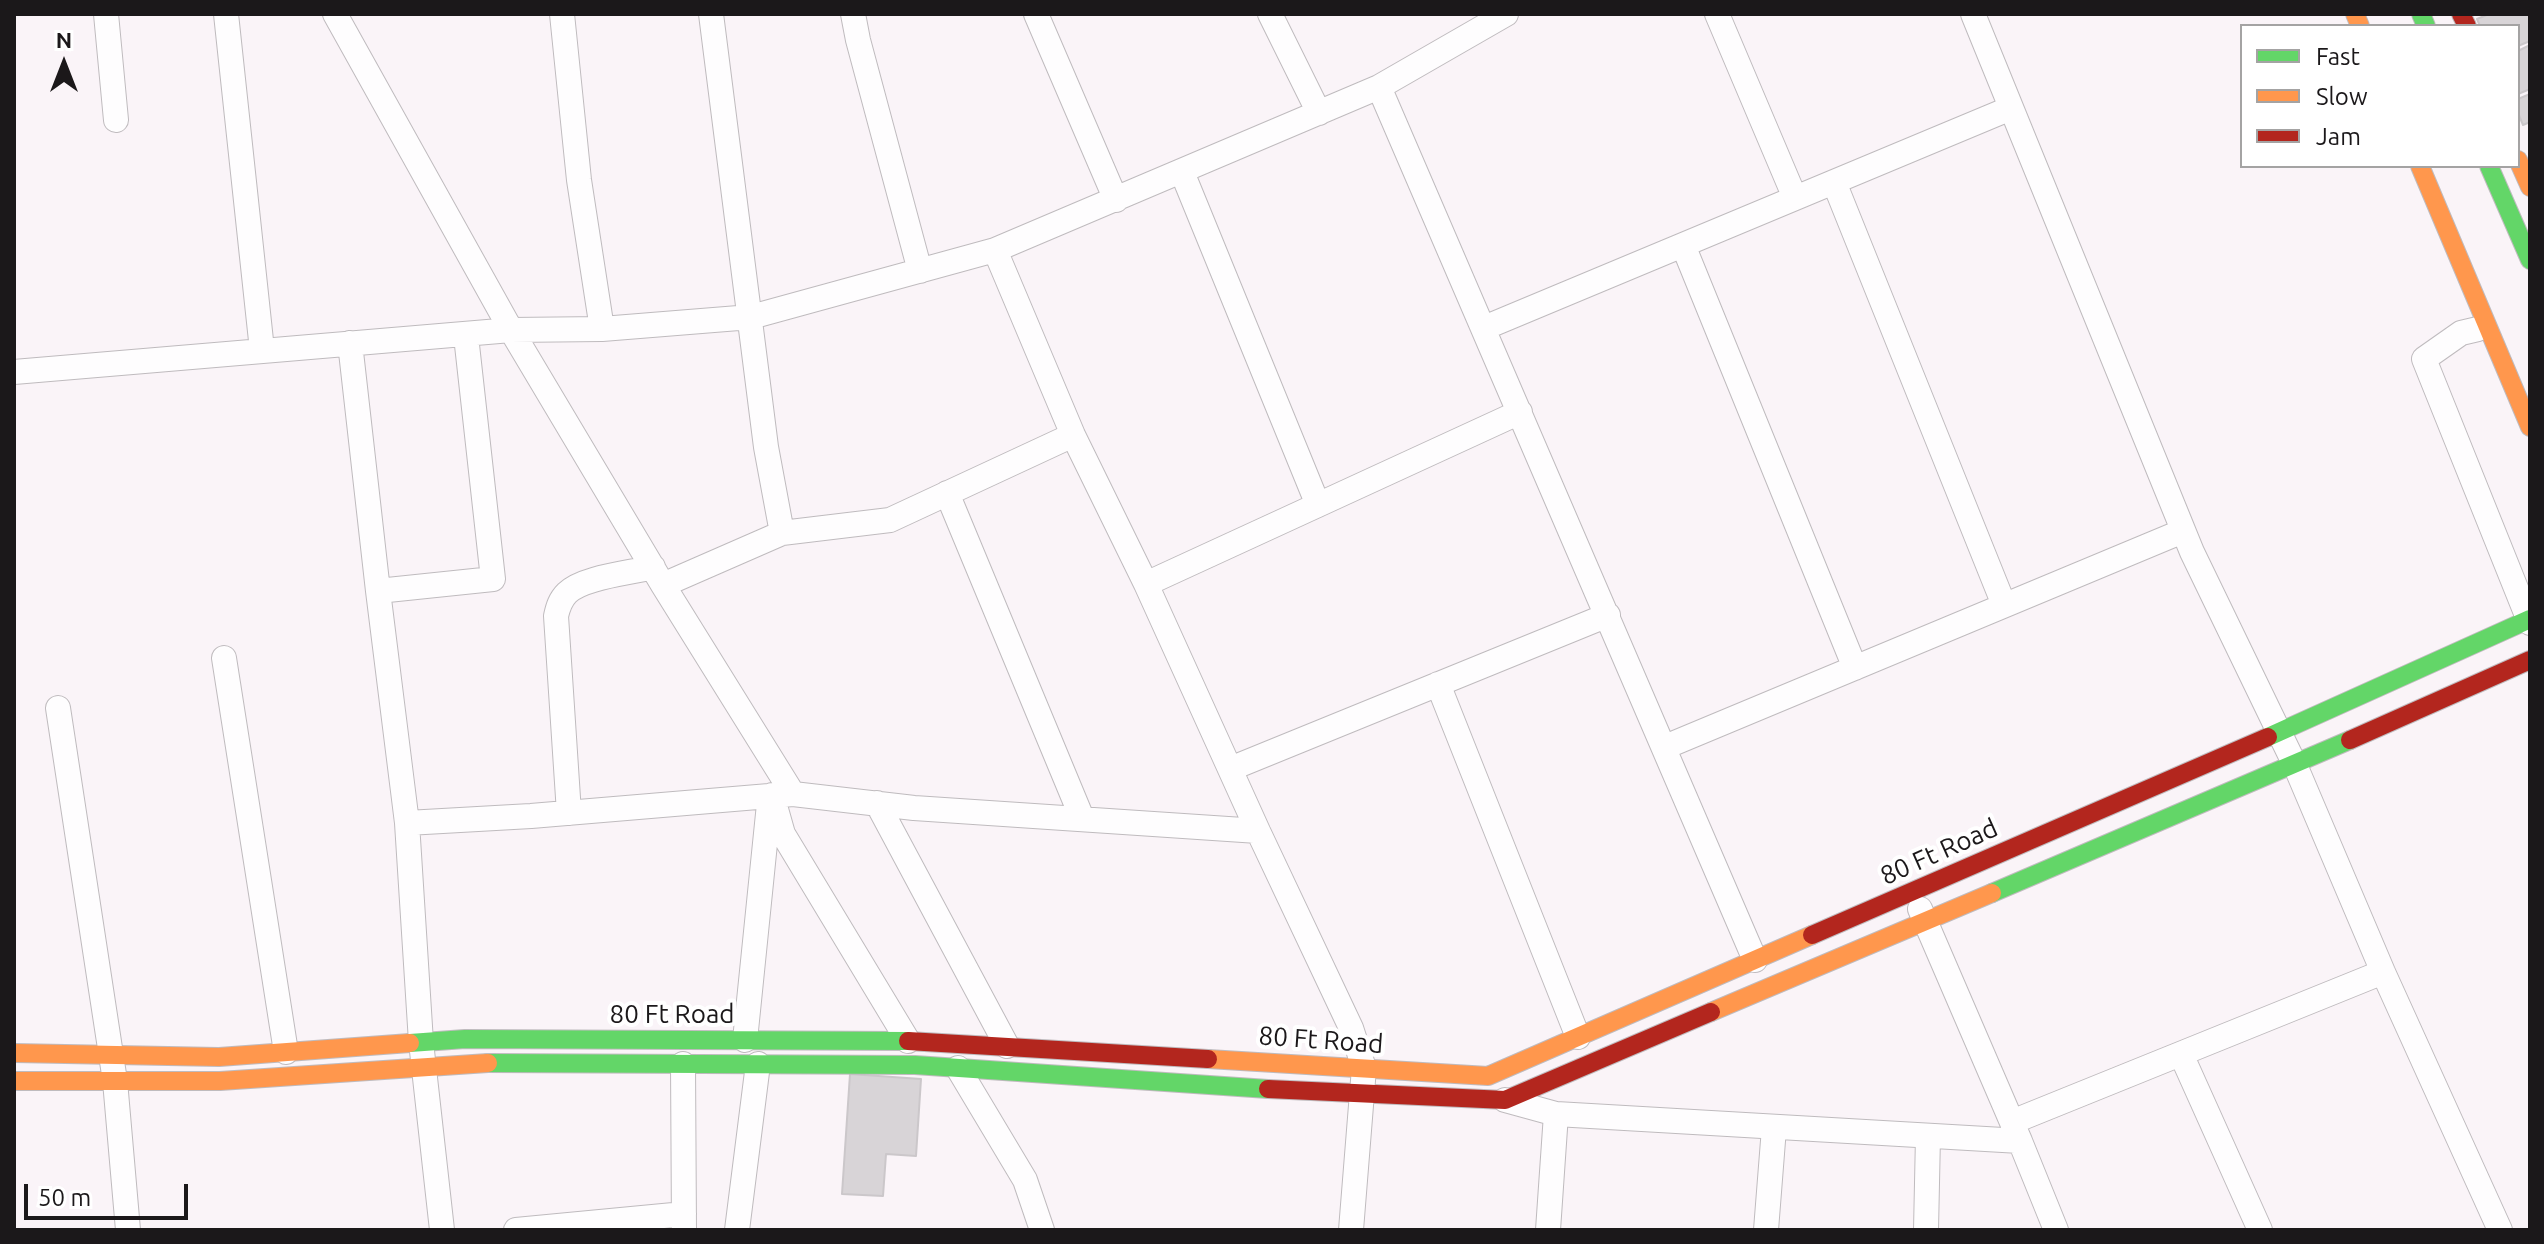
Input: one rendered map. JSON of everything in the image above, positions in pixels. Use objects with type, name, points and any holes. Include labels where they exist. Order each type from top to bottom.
[{"type":"main road","points":[[2520,164],[2530,187]]},
{"type":"main road","points":[[2421,168],[2530,427]]},
{"type":"main road","points":[[2490,168],[2530,260]]},
{"type":"main road","name":"80 Ft Road","points":[[14,1081],[220,1081],[422,1054],[465,1039],[908,1041],[1488,1076],[2530,620]]},
{"type":"main road","name":"80 Ft Road","points":[[14,1053],[219,1057],[286,1052],[422,1054],[466,1063],[915,1065],[1361,1095],[1505,1100],[2295,765],[2530,660]]},
{"type":"street","points":[[106,14],[116,120]]},
{"type":"street","points":[[226,14],[262,350]]},
{"type":"street","points":[[335,14],[511,330],[658,576],[778,795],[783,834],[908,1041]]},
{"type":"street","points":[[562,14],[579,180],[602,329]]},
{"type":"street","points":[[711,14],[766,447],[782,533]]},
{"type":"street","points":[[853,14],[920,271]]},
{"type":"street","points":[[1036,14],[1116,200]]},
{"type":"street","points":[[1270,14],[1319,113]]},
{"type":"street","points":[[14,372],[511,330],[602,329],[751,317],[995,250],[1379,87],[1506,14]]},
{"type":"street","points":[[1717,14],[1795,198]]},
{"type":"street","points":[[1973,14],[2183,531],[2295,765],[2383,972],[2500,1230]]},
{"type":"street","points":[[1379,87],[1755,960]]},
{"type":"street","points":[[1484,328],[2011,108]]},
{"type":"street","points":[[1182,172],[1318,505]]},
{"type":"street","points":[[1834,182],[2004,605]]},
{"type":"street","points":[[1683,245],[1855,668]]},
{"type":"street","points":[[995,250],[1073,435],[1146,584],[1351,1028],[1364,1068],[1351,1230]]},
{"type":"street","points":[[2478,329],[2461,333],[2424,359],[2530,620]]},
{"type":"street","points":[[378,591],[493,579],[466,336]]},
{"type":"street","points":[[350,343],[407,823],[422,1054],[442,1230]]},
{"type":"street","points":[[1146,584],[1520,412]]},
{"type":"street","points":[[569,813],[556,616],[560,601],[569,591],[586,583],[658,576],[782,533],[890,520],[1073,435]]},
{"type":"street","points":[[947,493],[1082,818]]},
{"type":"street","points":[[1665,747],[2183,531]]},
{"type":"street","points":[[1230,769],[1608,615]]},
{"type":"street","points":[[224,658],[286,1052]]},
{"type":"street","points":[[1438,684],[1578,1037]]},
{"type":"street","points":[[58,708],[115,1081],[128,1230]]},
{"type":"street","points":[[745,1040],[778,795]]},
{"type":"street","points":[[407,823],[778,795],[914,808],[1258,831]]},
{"type":"street","points":[[877,803],[1007,1046]]},
{"type":"street","points":[[1912,892],[2056,1230]]},
{"type":"street","points":[[1505,1100],[1556,1114],[1774,1128],[1928,1136],[2016,1132],[2181,1054],[2383,972]]},
{"type":"street","points":[[2181,1054],[2260,1230]]},
{"type":"street","points":[[516,1230],[684,1222],[683,1064]]},
{"type":"street","points":[[737,1230],[758,1064]]},
{"type":"street","points":[[958,1068],[1025,1180],[1042,1230]]},
{"type":"street","points":[[1548,1230],[1556,1114]]},
{"type":"street","points":[[1766,1230],[1774,1128]]},
{"type":"street","points":[[1926,1230],[1928,1136]]},
{"type":"building","points":[[2489,14],[2530,14],[2530,41],[2520,45],[2520,24],[2479,24],[2477,19]]},
{"type":"building","points":[[2530,45],[2530,89],[2520,93],[2520,50]]},
{"type":"building","points":[[2530,94],[2530,122],[2523,125],[2520,118],[2520,98]]},
{"type":"building","points":[[850,1074],[921,1079],[916,1156],[886,1154],[883,1196],[842,1194]]},
{"type":"traffic: fast","points":[[2421,14],[2425,24]]},
{"type":"traffic: fast","points":[[2490,168],[2530,260]]},
{"type":"traffic: fast","points":[[2268,737],[2530,619]]},
{"type":"traffic: fast","points":[[1992,893],[2350,740]]},
{"type":"traffic: fast","points":[[410,1043],[465,1039],[908,1041]]},
{"type":"traffic: fast","points":[[488,1063],[915,1065],[1268,1089]]},
{"type":"traffic: slow","points":[[2355,14],[2359,24]]},
{"type":"traffic: slow","points":[[2520,164],[2530,187]]},
{"type":"traffic: slow","points":[[2421,168],[2530,427]]},
{"type":"traffic: slow","points":[[1711,1012],[1992,893]]},
{"type":"traffic: slow","points":[[1208,1059],[1488,1076],[1812,935]]},
{"type":"traffic: slow","points":[[14,1053],[219,1057],[410,1043]]},
{"type":"traffic: slow","points":[[14,1081],[220,1081],[488,1063]]},
{"type":"traffic: jam","points":[[2461,14],[2466,24]]},
{"type":"traffic: jam","points":[[2350,740],[2530,660]]},
{"type":"traffic: jam","points":[[1812,935],[2268,737]]},
{"type":"traffic: jam","points":[[1268,1089],[1505,1100],[1711,1012]]},
{"type":"traffic: jam","points":[[908,1041],[1208,1059]]}]
